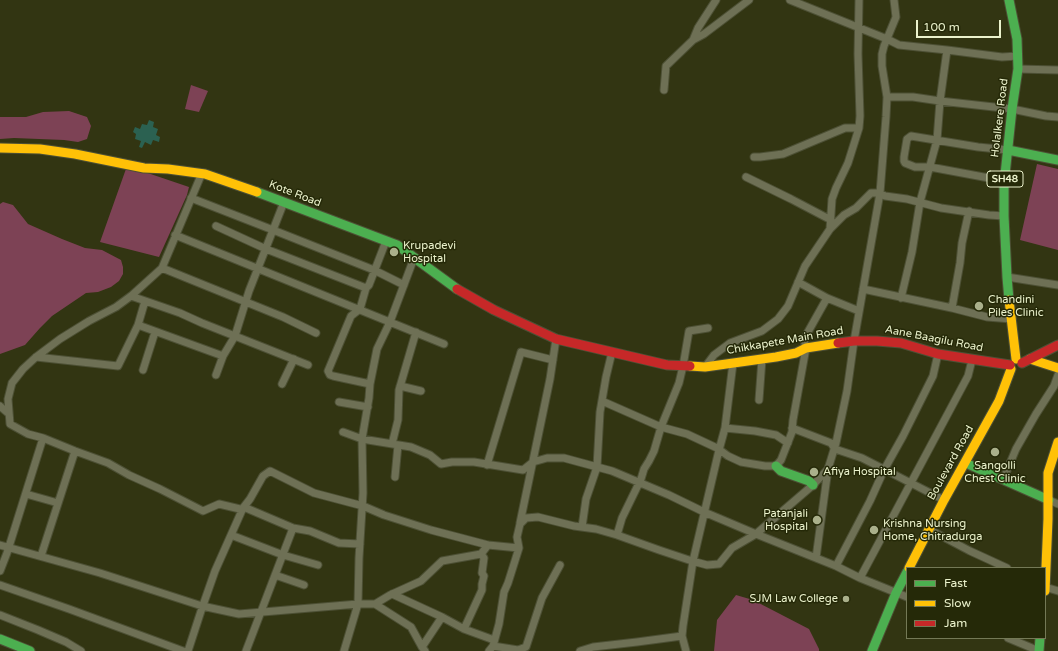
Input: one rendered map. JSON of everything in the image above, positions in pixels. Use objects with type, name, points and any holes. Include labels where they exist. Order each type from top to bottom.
[{"type":"main road","name":"Holalkere Road","points":[[1009,0],[1017,39],[1018,69],[1004,181],[1004,216],[1007,277],[1018,364]]},
{"type":"main road","name":"Kote Road","points":[[0,148],[40,149],[75,154],[144,168],[202,173],[233,183],[397,245],[457,289],[494,310],[556,339]]},
{"type":"main road","points":[[1008,150],[1058,160]]},
{"type":"main road","name":"Chikkapete Main Road","points":[[556,339],[667,365],[705,367],[762,359],[796,353],[806,348],[854,341]]},
{"type":"main road","name":"Aane Baagilu Road","points":[[854,341],[901,343],[938,354],[972,360],[1058,368]]},
{"type":"main road","points":[[1018,364],[1058,345]]},
{"type":"main road","name":"Boulevard Road","points":[[916,567],[1009,393],[1018,364]]},
{"type":"main road","name":"Boulevard Road","points":[[910,567],[1018,364]]},
{"type":"main road","points":[[1046,567],[1049,500],[1048,473],[1058,442]]},
{"type":"main road","points":[[970,465],[1049,500]]},
{"type":"main road","points":[[776,466],[781,471],[809,481],[813,485]]},
{"type":"main road","points":[[879,651],[902,595],[906,577]]},
{"type":"main road","points":[[872,651],[902,595]]},
{"type":"main road","points":[[0,639],[30,651]]},
{"type":"main road","points":[[1039,651],[1040,639]]},
{"type":"street","points":[[693,40],[698,28],[716,0]]},
{"type":"street","points":[[664,90],[666,66],[693,40],[704,34],[748,0]]},
{"type":"street","points":[[790,0],[899,44],[1002,57],[1018,56]]},
{"type":"street","points":[[830,229],[832,199],[848,163],[859,128],[859,0]]},
{"type":"street","points":[[816,558],[828,469],[835,449],[847,391],[859,311],[880,193],[887,96],[882,66],[882,54],[896,17],[894,0]]},
{"type":"street","points":[[901,298],[912,252],[920,202],[937,140],[940,101],[948,50]]},
{"type":"street","points":[[1018,69],[1058,70]]},
{"type":"street","points":[[887,96],[913,97],[1012,109],[1058,117]]},
{"type":"street","points":[[754,156],[760,157],[783,154],[845,128],[859,128]]},
{"type":"street","points":[[1004,181],[930,167],[915,167],[905,163],[904,157],[908,139],[911,136],[1008,150]]},
{"type":"street","points":[[202,173],[175,234],[162,268],[131,296],[116,307],[89,321],[60,339],[23,369],[12,383],[8,399],[10,424],[28,434],[44,438],[108,463],[203,511],[219,504],[246,508],[293,528],[310,531],[339,543],[360,544]]},
{"type":"street","points":[[746,177],[831,220]]},
{"type":"street","points":[[705,367],[714,356],[730,343],[762,331],[778,319],[788,306],[805,266],[830,229],[844,215],[856,208],[871,193],[880,193],[885,196],[907,199],[941,208],[1004,216]]},
{"type":"street","points":[[192,198],[374,270],[404,285]]},
{"type":"street","points":[[216,375],[223,356],[235,336],[258,269],[284,202]]},
{"type":"street","points":[[952,308],[968,212]]},
{"type":"street","points":[[216,226],[266,249],[366,288]]},
{"type":"street","points":[[175,234],[444,344]]},
{"type":"street","points":[[370,384],[333,376],[328,372],[351,316],[360,310],[366,288],[386,241]]},
{"type":"street","points":[[344,651],[358,604],[363,506],[362,439],[368,407],[370,384],[377,349],[390,322],[414,258]]},
{"type":"street","points":[[162,268],[284,317],[316,333]]},
{"type":"street","points":[[1007,277],[1058,285]]},
{"type":"street","points":[[798,282],[826,298],[859,311]]},
{"type":"street","points":[[863,289],[987,317],[1012,319]]},
{"type":"street","points":[[131,296],[180,313],[308,365]]},
{"type":"street","points":[[602,401],[662,427],[687,434],[741,462],[765,466],[776,466],[781,460],[792,432],[806,348],[804,339],[826,298]]},
{"type":"street","points":[[36,357],[118,366],[138,325],[145,301]]},
{"type":"street","points":[[138,325],[223,356]]},
{"type":"street","points":[[617,534],[622,518],[644,469],[654,451],[679,383],[689,331],[708,328]]},
{"type":"street","points":[[143,370],[155,332]]},
{"type":"street","points":[[395,477],[395,445],[399,390],[416,332]]},
{"type":"street","points":[[492,646],[499,624],[504,592],[519,548],[517,537],[550,380],[556,339]]},
{"type":"street","points":[[487,465],[520,352],[553,360]]},
{"type":"street","points":[[582,527],[586,499],[598,467],[600,412],[612,352]]},
{"type":"street","points":[[836,566],[933,376],[938,354]]},
{"type":"street","points":[[282,384],[294,359]]},
{"type":"street","points":[[759,400],[762,359]]},
{"type":"street","points":[[860,578],[968,376],[972,360]]},
{"type":"street","points":[[686,651],[682,636],[693,561],[725,428],[733,363]]},
{"type":"street","points":[[1003,480],[1016,450],[1054,386],[1058,375]]},
{"type":"street","points":[[400,386],[421,391]]},
{"type":"street","points":[[339,402],[368,407]]},
{"type":"street","points":[[0,406],[9,414]]},
{"type":"street","points":[[725,428],[755,430],[776,435],[788,443]]},
{"type":"street","points":[[792,428],[831,443],[835,449],[862,458],[944,500]]},
{"type":"street","points":[[343,432],[362,439],[418,449],[430,455],[441,464],[452,462],[474,462],[523,470],[533,462],[547,458],[564,458],[612,471],[669,495],[704,512],[836,566],[860,578],[902,595]]},
{"type":"street","points":[[0,571],[44,438]]},
{"type":"street","points":[[41,556],[75,451]]},
{"type":"street","points":[[520,524],[526,518],[538,517],[617,534],[659,550],[707,565],[719,564],[732,548],[756,534],[813,485],[828,469]]},
{"type":"street","points":[[188,651],[202,606],[215,572],[243,508],[263,476],[270,471],[314,493],[363,506],[384,515],[431,530],[488,545],[519,548]]},
{"type":"street","points":[[26,494],[58,503]]},
{"type":"street","points":[[1049,500],[1058,504]]},
{"type":"street","points":[[246,651],[293,528]]},
{"type":"street","points":[[934,532],[1003,567]]},
{"type":"street","points":[[231,535],[318,565]]},
{"type":"street","points":[[0,545],[100,573],[202,606],[239,614],[358,604],[375,604],[392,594],[421,581],[442,561],[481,554],[488,545]]},
{"type":"street","points":[[464,629],[482,590],[484,558],[481,554]]},
{"type":"street","points":[[392,594],[442,617],[492,646],[518,650],[526,647],[542,598],[560,565]]},
{"type":"street","points":[[275,575],[304,585]]},
{"type":"street","points":[[0,585],[183,651]]},
{"type":"street","points":[[1046,587],[1058,591]]},
{"type":"street","points":[[375,604],[411,627],[424,649]]},
{"type":"street","points":[[0,615],[66,642],[81,651]]},
{"type":"street","points":[[424,649],[442,617]]},
{"type":"street","points":[[580,651],[593,647],[682,636]]},
{"type":"street","points":[[1010,639],[1039,651]]},
{"type":"shaded area","points":[[191,85],[208,91],[199,112],[185,109]]},
{"type":"shaded area","points":[[69,111],[87,117],[91,126],[87,139],[78,142],[14,138],[0,139],[0,117],[26,117],[43,112]]},
{"type":"shaded area","points":[[1037,164],[1058,169],[1058,250],[1020,240]]},
{"type":"shaded area","points":[[127,166],[189,187],[187,195],[159,257],[100,242]]},
{"type":"shaded area","points":[[3,202],[13,205],[28,224],[85,248],[102,250],[121,260],[123,274],[119,281],[111,287],[98,292],[86,293],[52,316],[25,345],[0,354],[0,204]]},
{"type":"shaded area","points":[[736,595],[753,600],[809,629],[819,651],[714,651],[717,620]]},
{"type":"water","points":[[149,120],[154,122],[153,127],[158,129],[156,135],[160,137],[159,142],[153,140],[151,145],[145,142],[142,148],[139,147],[141,141],[135,139],[136,134],[133,132],[135,127],[140,129],[142,124],[147,125]]},
{"type":"traffic: fast","points":[[1009,0],[1017,39],[1018,69],[1004,184],[1004,216],[1009,300]]},
{"type":"traffic: fast","points":[[1008,150],[1058,160]]},
{"type":"traffic: fast","points":[[257,192],[397,245],[457,289]]},
{"type":"traffic: fast","points":[[970,465],[1049,500]]},
{"type":"traffic: fast","points":[[776,466],[781,471],[809,481],[813,485]]},
{"type":"traffic: fast","points":[[872,651],[896,593],[906,574]]},
{"type":"traffic: fast","points":[[0,639],[30,651]]},
{"type":"traffic: fast","points":[[1039,651],[1040,639]]},
{"type":"traffic: slow","points":[[0,148],[40,149],[75,154],[144,168],[168,169],[205,174],[257,192]]},
{"type":"traffic: slow","points":[[1009,300],[1016,359]]},
{"type":"traffic: slow","points":[[690,366],[705,367],[776,357],[796,353],[806,348],[838,343]]},
{"type":"traffic: slow","points":[[1030,359],[1058,368]]},
{"type":"traffic: slow","points":[[910,567],[944,500],[999,401],[1011,369]]},
{"type":"traffic: slow","points":[[1046,567],[1048,473],[1058,442]]},
{"type":"traffic: jam","points":[[457,289],[494,310],[556,339],[667,365],[690,366]]},
{"type":"traffic: jam","points":[[838,343],[854,341],[901,343],[938,354],[1010,365]]},
{"type":"traffic: jam","points":[[1022,363],[1058,345]]},
{"type":"place","name":"Krupadevi Hospital","points":[[394,252]]},
{"type":"place","name":"Chandini Piles Clinic","points":[[979,306]]},
{"type":"place","name":"Sangolli Chest Clinic","points":[[995,452]]},
{"type":"place","name":"Afiya Hospital","points":[[814,472]]},
{"type":"place","name":"Patanjali Hospital","points":[[817,520]]},
{"type":"place","name":"Krishna Nursing Home, Chitradurga","points":[[874,530]]},
{"type":"place","name":"SJM Law College","points":[[846,599]]}]
